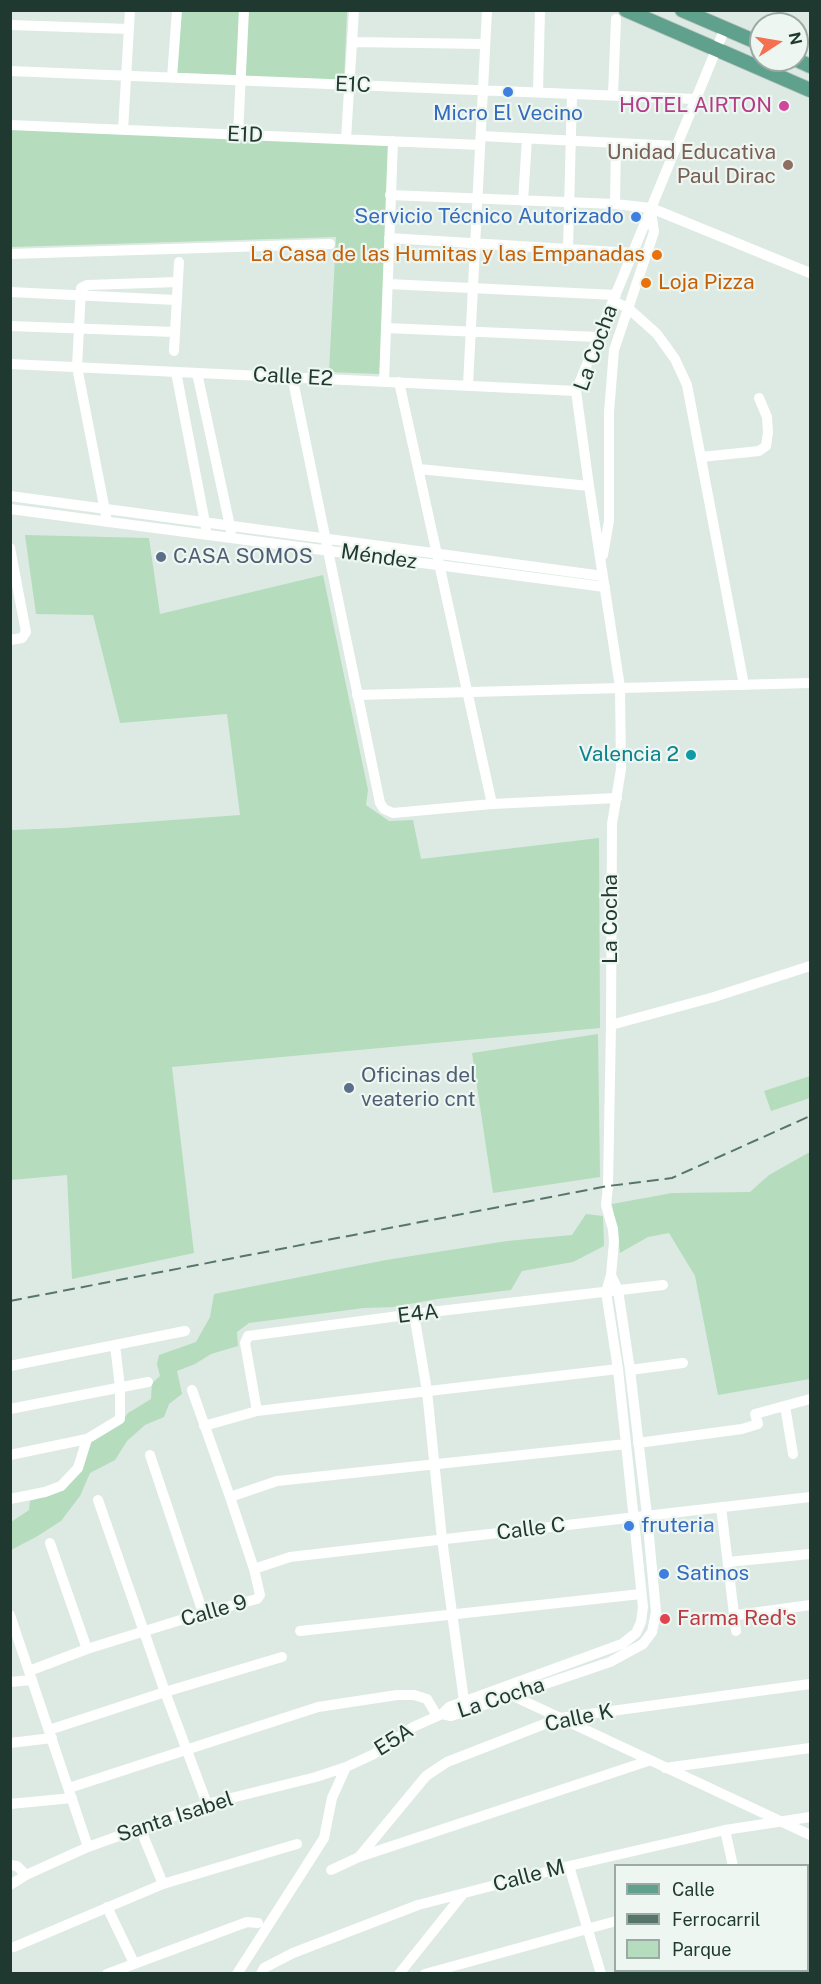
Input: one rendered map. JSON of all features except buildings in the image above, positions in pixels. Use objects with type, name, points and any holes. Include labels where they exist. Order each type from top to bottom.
[{"type":"main road","points":[[682,10],[749,39]]},
{"type":"main road","points":[[621,15],[717,49],[810,90]]},
{"type":"street","points":[[123,130],[130,10]]},
{"type":"street","points":[[172,78],[177,10]]},
{"type":"street","points":[[238,135],[244,10]]},
{"type":"street","points":[[346,139],[354,10]]},
{"type":"street","points":[[468,386],[487,10]]},
{"type":"street","points":[[538,92],[540,10]]},
{"type":"street","points":[[613,95],[621,15]]},
{"type":"street","points":[[10,25],[129,29]]},
{"type":"street","name":"La Cocha","points":[[440,1715],[451,1716],[610,1662],[643,1644],[652,1632],[656,1612],[647,1515],[618,1369],[606,1292],[611,1275],[613,1229],[607,1213],[612,824],[621,769],[620,687],[576,391],[725,28]]},
{"type":"street","points":[[352,42],[485,44]]},
{"type":"street","name":"E1C","points":[[10,71],[696,99]]},
{"type":"street","points":[[568,248],[572,94]]},
{"type":"street","name":"E1D","points":[[10,125],[393,141],[527,139],[676,146]]},
{"type":"street","points":[[523,201],[527,139]]},
{"type":"street","points":[[384,382],[393,141]]},
{"type":"street","points":[[615,204],[616,143]]},
{"type":"street","points":[[390,195],[615,204],[651,208],[810,273]]},
{"type":"street","name":"La Cocha","points":[[601,565],[609,521],[609,412],[614,350],[654,232],[651,208]]},
{"type":"street","points":[[390,238],[633,253]]},
{"type":"street","points":[[10,254],[330,244]]},
{"type":"street","points":[[174,351],[179,262]]},
{"type":"street","points":[[107,522],[77,367],[81,288],[87,285],[178,282]]},
{"type":"street","points":[[388,284],[614,298],[657,334],[675,359],[687,385],[744,686]]},
{"type":"street","points":[[10,292],[176,300]]},
{"type":"street","points":[[10,326],[175,332]]},
{"type":"street","points":[[386,328],[598,337]]},
{"type":"street","name":"Calle E2","points":[[10,364],[576,391]]},
{"type":"street","points":[[176,372],[207,535]]},
{"type":"street","points":[[198,373],[233,538]]},
{"type":"street","points":[[292,376],[357,695],[380,803],[384,809],[393,813],[492,804],[617,798]]},
{"type":"street","points":[[399,382],[492,804]]},
{"type":"street","points":[[701,457],[759,452],[766,446],[767,417],[759,398]]},
{"type":"street","points":[[419,469],[589,486]]},
{"type":"street","name":"Méndez","points":[[10,496],[437,554],[604,582]]},
{"type":"street","name":"Méndez","points":[[10,509],[440,565],[604,582]]},
{"type":"street","points":[[10,548],[26,632],[25,636],[10,640]]},
{"type":"street","points":[[357,695],[810,683]]},
{"type":"street","points":[[611,1025],[714,997],[810,966]]},
{"type":"street","name":"La Cocha","points":[[440,1715],[449,1707],[464,1701],[622,1644],[636,1633],[641,1622],[643,1607],[633,1517],[630,1370],[618,1290],[611,1275]]},
{"type":"street","name":"E4A","points":[[257,1411],[246,1343],[248,1336],[663,1285]]},
{"type":"street","points":[[414,1314],[427,1391],[442,1539],[464,1701]]},
{"type":"street","points":[[10,1366],[184,1331]]},
{"type":"street","points":[[10,1455],[87,1439],[120,1419],[120,1387],[115,1345]]},
{"type":"street","points":[[630,1370],[683,1363]]},
{"type":"street","points":[[204,1426],[257,1411],[618,1369]]},
{"type":"street","points":[[10,1409],[148,1382]]},
{"type":"street","name":"Calle 9","points":[[10,1682],[31,1675],[87,1649],[203,1613],[257,1599],[260,1595],[254,1569],[192,1390]]},
{"type":"street","points":[[230,1497],[277,1481],[742,1429],[758,1424],[755,1414],[810,1400]]},
{"type":"street","points":[[785,1406],[793,1454]]},
{"type":"street","points":[[10,1499],[45,1492],[61,1486],[78,1468],[87,1439]]},
{"type":"street","points":[[150,1455],[203,1613]]},
{"type":"street","name":"Calle C","points":[[254,1569],[290,1557],[810,1497]]},
{"type":"street","points":[[98,1500],[186,1751],[207,1804]]},
{"type":"street","points":[[722,1507],[736,1631]]},
{"type":"street","points":[[50,1543],[87,1649]]},
{"type":"street","points":[[728,1562],[810,1554]]},
{"type":"street","points":[[300,1631],[641,1594]]},
{"type":"street","points":[[734,1614],[810,1605]]},
{"type":"street","points":[[11,1620],[88,1846]]},
{"type":"street","points":[[10,1743],[51,1734],[165,1692],[282,1657]]},
{"type":"street","name":"Calle K","points":[[359,1857],[426,1776],[447,1762],[560,1718],[810,1684]]},
{"type":"street","points":[[498,1689],[810,1835]]},
{"type":"street","points":[[10,1804],[70,1793],[318,1707],[397,1695],[414,1695],[427,1699],[440,1715]]},
{"type":"street","name":"E5A","points":[[346,1767],[374,1754],[413,1727],[440,1715]]},
{"type":"street","points":[[665,1768],[810,1748]]},
{"type":"street","name":"Calle K","points":[[331,1870],[359,1857],[648,1761]]},
{"type":"street","points":[[237,1974],[324,1838],[332,1798],[346,1767]]},
{"type":"street","name":"Santa Isabel","points":[[10,1885],[88,1846],[207,1804],[316,1777],[346,1767]]},
{"type":"street","points":[[316,1777],[330,1788],[332,1798]]},
{"type":"street","name":"Calle M","points":[[261,1974],[264,1968],[293,1953],[418,1905],[569,1866],[725,1830],[810,1817]]},
{"type":"street","points":[[140,1828],[163,1884]]},
{"type":"street","points":[[725,1830],[733,1864]]},
{"type":"street","points":[[14,1947],[163,1884],[297,1844]]},
{"type":"street","points":[[10,1865],[17,1866],[26,1875]]},
{"type":"street","points":[[569,1866],[586,1928],[602,1974]]},
{"type":"street","points":[[399,1974],[463,1893]]},
{"type":"street","points":[[107,1907],[134,1963]]},
{"type":"street","points":[[425,1974],[614,1921]]},
{"type":"street","points":[[107,1974],[123,1970],[134,1963],[247,1922],[258,1923]]},
{"type":"green space","points":[[179,11],[239,11],[237,75],[174,73]]},
{"type":"green space","points":[[247,11],[347,11],[344,81],[243,76]]},
{"type":"green space","points":[[11,129],[389,145],[380,374],[329,372],[336,237],[11,247]]},
{"type":"green space","points":[[25,535],[149,538],[160,614],[323,575],[368,790],[366,805],[389,821],[413,820],[421,859],[599,838],[600,1028],[172,1067],[194,1253],[72,1279],[67,1175],[11,1180],[11,830],[240,815],[227,714],[120,723],[93,615],[36,614]]},
{"type":"green space","points":[[598,1034],[600,1177],[493,1193],[472,1053]]},
{"type":"green space","points":[[810,1076],[810,1098],[771,1111],[764,1091]]},
{"type":"green space","points":[[810,1153],[810,1379],[718,1395],[695,1276],[669,1233],[648,1237],[620,1253],[612,1204],[672,1193],[750,1192],[769,1175]]},
{"type":"green space","points":[[586,1214],[603,1216],[604,1246],[573,1262],[522,1271],[511,1290],[393,1307],[364,1308],[249,1323],[237,1332],[238,1346],[211,1354],[177,1371],[182,1394],[169,1404],[164,1417],[145,1425],[127,1441],[115,1460],[90,1473],[80,1496],[61,1521],[11,1550],[11,1522],[29,1510],[30,1501],[63,1490],[92,1440],[119,1425],[128,1413],[151,1399],[152,1383],[160,1376],[157,1364],[159,1355],[196,1342],[210,1317],[214,1294],[386,1260],[507,1241],[572,1235]]},
{"type":"railway","points":[[10,1301],[608,1186],[672,1178],[810,1116]]},
{"type":"place","name":"Micro El Vecino","points":[[508,92]]},
{"type":"place","name":"HOTEL AIRTON","points":[[784,106]]},
{"type":"place","name":"Unidad Educativa Paul Dirac","points":[[788,165]]},
{"type":"place","name":"Servicio Técnico Autorizado","points":[[636,217]]},
{"type":"place","name":"La Casa de las Humitas y las Empanadas","points":[[657,255]]},
{"type":"place","name":"Loja Pizza","points":[[646,283]]},
{"type":"place","name":"CASA SOMOS","points":[[161,557]]},
{"type":"place","name":"Valencia 2","points":[[691,755]]},
{"type":"place","name":"Oficinas del veaterio cnt","points":[[349,1088]]},
{"type":"place","name":"fruteria","points":[[629,1526]]},
{"type":"place","name":"Satinos","points":[[664,1574]]},
{"type":"place","name":"Farma Red's","points":[[665,1619]]}]
